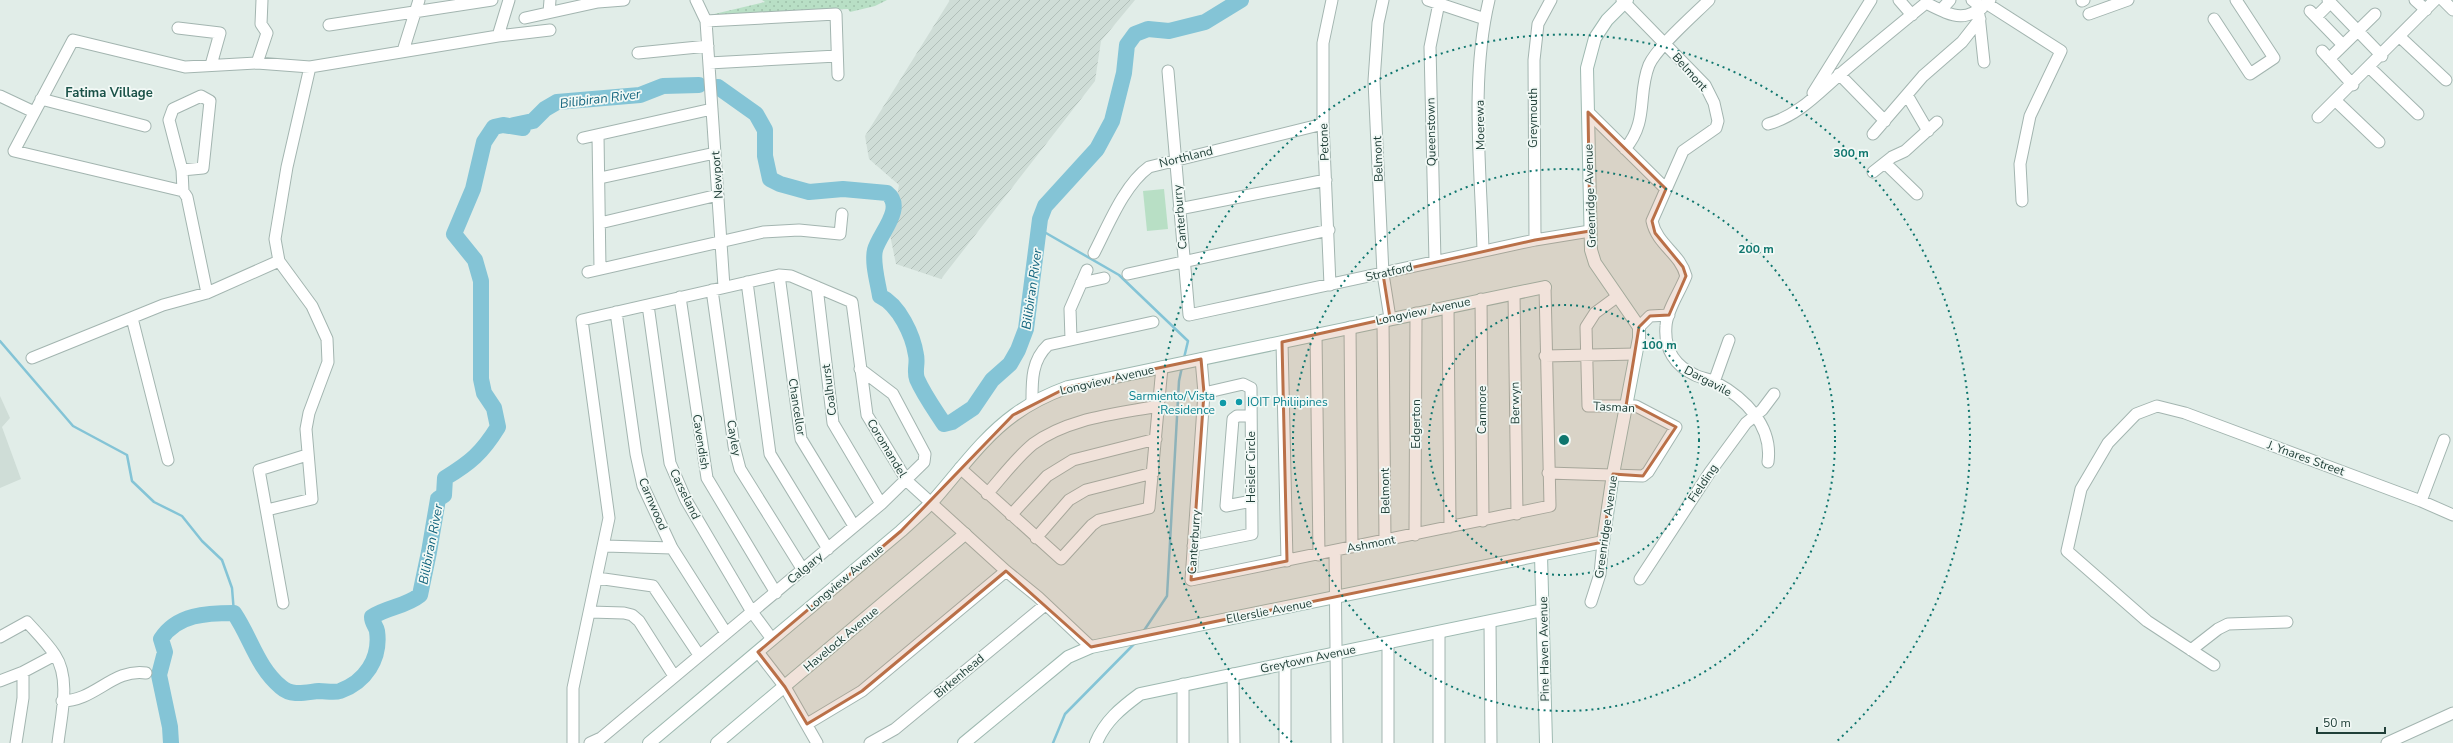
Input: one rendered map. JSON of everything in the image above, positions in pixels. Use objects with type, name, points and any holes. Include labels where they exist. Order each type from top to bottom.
[{"type":"street","points":[[257,63],[267,33],[261,24],[262,0]]},
{"type":"street","points":[[403,51],[419,0]]},
{"type":"street","points":[[329,25],[492,0]]},
{"type":"street","points":[[498,36],[509,0]]},
{"type":"street","points":[[549,12],[550,0]]},
{"type":"street","points":[[525,18],[549,12],[624,0]]},
{"type":"street","points":[[696,0],[706,21],[836,14],[838,75]]},
{"type":"street","name":"Petone","points":[[1330,285],[1329,230],[1323,124],[1322,43],[1332,0]]},
{"type":"street","name":"Belmont","points":[[1383,0],[1378,23],[1374,81],[1382,274],[1386,319],[1385,541]]},
{"type":"street","name":"Moerewa","points":[[1483,251],[1479,75],[1485,19],[1489,0]]},
{"type":"street","name":"Greymouth","points":[[1535,240],[1534,60],[1538,24],[1551,0]]},
{"type":"street","points":[[1625,149],[1632,141],[1642,113],[1650,64],[1665,45],[1709,0]]},
{"type":"street","points":[[1806,104],[1871,0]]},
{"type":"street","points":[[1899,0],[1912,15]]},
{"type":"street","points":[[1941,10],[1950,0]]},
{"type":"street","points":[[1972,0],[1983,8],[2061,51],[2030,116],[2020,164],[2022,201]]},
{"type":"street","points":[[2088,14],[2128,0]]},
{"type":"street","points":[[2214,19],[2250,74],[2274,58],[2236,0]]},
{"type":"street","points":[[2415,0],[2426,10]]},
{"type":"street","points":[[2318,117],[2336,102],[2382,56],[2435,0]]},
{"type":"street","points":[[2443,0],[2453,10]]},
{"type":"street","name":"Belmont","points":[[1624,1],[1705,85],[1714,103],[1718,121],[1716,128],[1683,150],[1666,190]]},
{"type":"street","name":"Greenridge Avenue","points":[[1591,602],[1600,574],[1613,474],[1636,354],[1639,326],[1595,263],[1591,250],[1587,68],[1595,38],[1607,20],[1624,1]]},
{"type":"street","points":[[1434,2],[1485,19]]},
{"type":"street","name":"Queenstown","points":[[1434,2],[1430,47],[1430,154],[1435,261]]},
{"type":"street","points":[[2343,45],[2313,14],[2329,2],[2382,56]]},
{"type":"street","points":[[1768,124],[1784,120],[1806,104],[1839,74],[1926,3],[1952,16],[1962,17],[1983,8]]},
{"type":"street","points":[[1983,8],[1984,62]]},
{"type":"street","points":[[1873,134],[1924,76],[1962,42],[1983,8]]},
{"type":"street","points":[[2353,84],[2326,55],[2343,45],[2375,14]]},
{"type":"street","name":"Newport","points":[[706,21],[724,287]]},
{"type":"street","points":[[178,28],[220,33],[211,65]]},
{"type":"street","points":[[183,191],[14,151],[73,40],[185,67],[257,63],[310,67],[498,36],[550,30]]},
{"type":"street","points":[[2400,37],[2446,80]]},
{"type":"street","points":[[638,53],[708,46]]},
{"type":"street","points":[[709,63],[837,56]]},
{"type":"street","points":[[268,510],[312,499],[307,455],[306,429],[309,413],[328,362],[327,339],[312,306],[279,261],[275,239],[287,167],[310,67]]},
{"type":"street","points":[[2370,68],[2418,114]]},
{"type":"street","name":"Canterburry","points":[[1168,71],[1189,315]]},
{"type":"street","points":[[1839,74],[1885,121]]},
{"type":"street","points":[[1907,95],[1928,131]]},
{"type":"street","points":[[0,96],[34,112]]},
{"type":"street","points":[[182,170],[204,168],[210,101],[201,96],[173,109],[169,120],[182,170],[183,191],[187,197],[207,292]]},
{"type":"street","points":[[41,99],[145,126]]},
{"type":"street","points":[[2336,102],[2378,142]]},
{"type":"street","points":[[583,138],[712,109]]},
{"type":"street","points":[[1588,112],[1666,190]]},
{"type":"street","points":[[1873,172],[1905,151],[1938,122]]},
{"type":"street","name":"Northland","points":[[1094,253],[1140,173],[1149,167],[1323,124]]},
{"type":"street","points":[[598,135],[600,178],[600,269]]},
{"type":"street","points":[[600,178],[715,152]]},
{"type":"street","points":[[1885,163],[1917,194]]},
{"type":"street","points":[[1179,209],[1326,180]]},
{"type":"street","name":"Dargavile","points":[[1666,190],[1652,221],[1655,233],[1683,267],[1686,276],[1669,315],[1666,326],[1666,339],[1674,360],[1695,375],[1714,382],[1734,394],[1755,415],[1768,436],[1770,449],[1768,462]]},
{"type":"street","points":[[600,224],[718,195]]},
{"type":"street","points":[[588,272],[763,232],[799,230],[840,234],[842,214]]},
{"type":"street","points":[[1128,274],[1329,230]]},
{"type":"street","name":"Stratford","points":[[1189,315],[1535,240],[1590,231]]},
{"type":"street","points":[[32,358],[163,305],[207,292],[279,261]]},
{"type":"street","points":[[1071,339],[1070,309],[1087,270]]},
{"type":"street","name":"Coromandel","points":[[605,546],[609,518],[582,320],[779,275],[791,276],[852,302],[867,416],[907,481],[1091,647]]},
{"type":"street","name":"Chancellor","points":[[779,275],[801,439],[854,526]]},
{"type":"street","points":[[1081,283],[1104,278]]},
{"type":"street","points":[[747,282],[770,454],[828,549]]},
{"type":"street","name":"Coalhurst","points":[[818,287],[833,423],[881,504]]},
{"type":"street","points":[[1545,287],[1548,473]]},
{"type":"street","name":"Longview Avenue","points":[[649,743],[901,532],[932,502],[960,468],[1013,416],[1032,403],[1068,387],[1481,299],[1545,287]]},
{"type":"street","name":"Cayley","points":[[712,290],[734,446],[740,469],[803,570]]},
{"type":"street","name":"Berwyn","points":[[1514,293],[1517,514]]},
{"type":"street","name":"Tasman","points":[[1548,473],[1643,476],[1648,472],[1676,427],[1636,406],[1588,406],[1586,328],[1589,320],[1595,313],[1618,296]]},
{"type":"street","name":"Cavendish","points":[[680,297],[707,478],[776,593]]},
{"type":"street","name":"Canmore","points":[[1481,299],[1482,521]]},
{"type":"street","name":"Carseland","points":[[648,305],[670,463],[686,500],[752,612],[772,639]]},
{"type":"street","points":[[1448,307],[1450,528]]},
{"type":"street","name":"Carnwood","points":[[616,312],[636,454],[643,486],[672,548],[726,633]]},
{"type":"street","name":"Edgerton","points":[[1415,535],[1416,313]]},
{"type":"street","points":[[1639,326],[1650,316],[1669,315]]},
{"type":"street","points":[[132,318],[168,460]]},
{"type":"street","points":[[1032,403],[1032,371],[1043,349],[1048,345],[1153,322]]},
{"type":"street","points":[[1350,327],[1352,548]]},
{"type":"street","points":[[1316,334],[1319,554]]},
{"type":"street","points":[[1714,382],[1730,340]]},
{"type":"street","points":[[1282,342],[1287,561]]},
{"type":"street","points":[[1545,356],[1636,354]]},
{"type":"street","name":"Canterburry","points":[[1191,580],[1204,393],[1201,359]]},
{"type":"street","points":[[960,468],[987,494],[1061,559],[1092,525],[1099,520],[1149,508],[1162,367]]},
{"type":"street","name":"Calgary","points":[[590,743],[601,738],[699,655],[776,593],[907,481],[924,462],[924,454],[893,394],[860,369]]},
{"type":"street","name":"Heisler Circle","points":[[1193,546],[1252,534],[1251,388],[1243,384],[1204,393]]},
{"type":"street","name":"Fielding","points":[[1640,579],[1710,472],[1746,423],[1762,410],[1774,394]]},
{"type":"street","points":[[987,494],[1033,445],[1064,426],[1103,416],[1158,406]]},
{"type":"street","name":"J. Ynares Street","points":[[2191,650],[2147,621],[2067,551],[2081,489],[2108,443],[2136,414],[2157,406],[2185,413],[2421,501],[2453,515]]},
{"type":"street","points":[[1251,416],[1237,416],[1233,419],[1226,506],[1252,501]]},
{"type":"street","points":[[1011,515],[1047,476],[1073,460],[1156,439]]},
{"type":"street","points":[[2421,501],[2444,440]]},
{"type":"street","points":[[283,603],[268,510],[259,470],[307,455]]},
{"type":"street","points":[[1036,538],[1069,500],[1086,490],[1153,473]]},
{"type":"street","name":"Ashmont","points":[[1191,580],[1450,528],[1550,506],[1548,473]]},
{"type":"street","name":"Havelock Avenue","points":[[717,743],[965,534]]},
{"type":"street","name":"Ellerslie Avenue","points":[[964,743],[1068,657],[1091,647],[1336,598],[1603,542]]},
{"type":"street","points":[[573,743],[572,688],[605,546],[672,548]]},
{"type":"street","points":[[1335,551],[1337,743]]},
{"type":"street","name":"Pine Haven Avenue","points":[[1540,555],[1543,610],[1546,743]]},
{"type":"street","points":[[807,724],[862,691],[1006,571]]},
{"type":"street","points":[[597,578],[653,586],[699,655]]},
{"type":"street","name":"Birkenhead","points":[[870,743],[895,729],[1045,605]]},
{"type":"street","name":"Greytown Avenue","points":[[1096,743],[1102,728],[1119,710],[1140,694],[1543,610]]},
{"type":"street","points":[[590,612],[632,615],[639,621],[674,676]]},
{"type":"street","points":[[0,637],[27,622],[55,655],[60,664],[64,683],[58,743]]},
{"type":"street","points":[[1490,622],[1491,743]]},
{"type":"street","points":[[2214,665],[2191,650],[2218,629],[2228,624],[2286,622]]},
{"type":"street","points":[[1439,632],[1439,743]]},
{"type":"street","points":[[1388,643],[1388,743]]},
{"type":"street","points":[[758,652],[785,687],[817,743]]},
{"type":"street","points":[[0,681],[23,672],[55,655]]},
{"type":"street","points":[[1285,663],[1285,743]]},
{"type":"street","points":[[62,701],[80,699],[122,675],[134,671],[146,673]]},
{"type":"street","points":[[16,743],[23,698],[23,672]]},
{"type":"street","points":[[1234,674],[1234,743]]},
{"type":"street","points":[[1183,684],[1183,743]]},
{"type":"street","points":[[2387,743],[2453,713]]},
{"type":"highlighted area","points":[[1588,112],[1666,189],[1652,221],[1655,233],[1683,267],[1686,276],[1669,315],[1650,316],[1639,327],[1626,406],[1636,406],[1676,427],[1643,476],[1613,474],[1603,542],[1091,647],[1006,571],[862,691],[807,724],[785,687],[758,652],[901,531],[1013,415],[1068,387],[1201,359],[1204,393],[1191,580],[1287,561],[1282,342],[1390,318],[1383,274],[1535,240],[1590,231]]},
{"type":"shaded area","points":[[950,0],[1135,0],[1101,41],[1095,81],[941,279],[896,264],[890,235],[899,185],[869,159],[865,136]]},
{"type":"shaded area","points":[[0,396],[10,418],[2,427],[21,479],[0,488]]},
{"type":"green space","points":[[762,0],[887,0],[875,6],[850,12],[848,9],[710,15],[765,2]]},
{"type":"green space","points":[[1164,189],[1168,229],[1147,231],[1143,191]]},
{"type":"waterway","name":"Bilibiran River","points":[[718,87],[756,114],[765,130],[765,156],[770,179],[780,184],[809,192],[843,189],[887,193],[892,199],[894,206],[893,213],[877,244],[874,255],[880,296],[893,306],[904,321],[912,339],[916,355],[917,379],[926,397],[944,424],[952,422],[973,408],[992,380],[1010,364],[1018,350],[1026,329],[1040,219],[1045,206],[1097,149],[1112,121],[1124,73],[1127,45],[1135,34],[1148,29],[1169,31],[1205,22],[1241,0]]},
{"type":"waterway","name":"Bilibiran River","points":[[514,125],[533,121],[545,109],[557,102],[640,95],[663,86],[699,85]]},
{"type":"waterway","name":"Bilibiran River","points":[[171,743],[170,727],[159,675],[165,652],[161,639],[175,624],[203,615],[234,613],[266,671],[281,687],[295,693],[319,691],[338,692],[357,682],[364,675],[374,660],[378,641],[377,631],[372,617],[408,602],[420,595],[438,499],[444,495],[445,478],[475,457],[498,427],[494,408],[484,393],[481,379],[481,281],[475,260],[454,234],[473,189],[484,142],[494,127],[503,125],[523,128],[514,125]]},
{"type":"waterway","points":[[1039,229],[1119,275],[1188,341],[1184,358]]},
{"type":"waterway","points":[[0,341],[73,426],[127,455],[132,481],[154,502],[182,516],[202,541],[222,560],[232,588],[234,613]]},
{"type":"waterway","points":[[1143,632],[1167,596],[1179,381],[1182,367]]},
{"type":"waterway","points":[[1053,743],[1065,714],[1137,641]]},
{"type":"place","name":"IOIT Philiipines","points":[[1239,402]]},
{"type":"place","name":"Sarmiento/Vista Residence","points":[[1223,403]]},
{"type":"district","name":"Fatima Village","points":[[109,92]]}]
